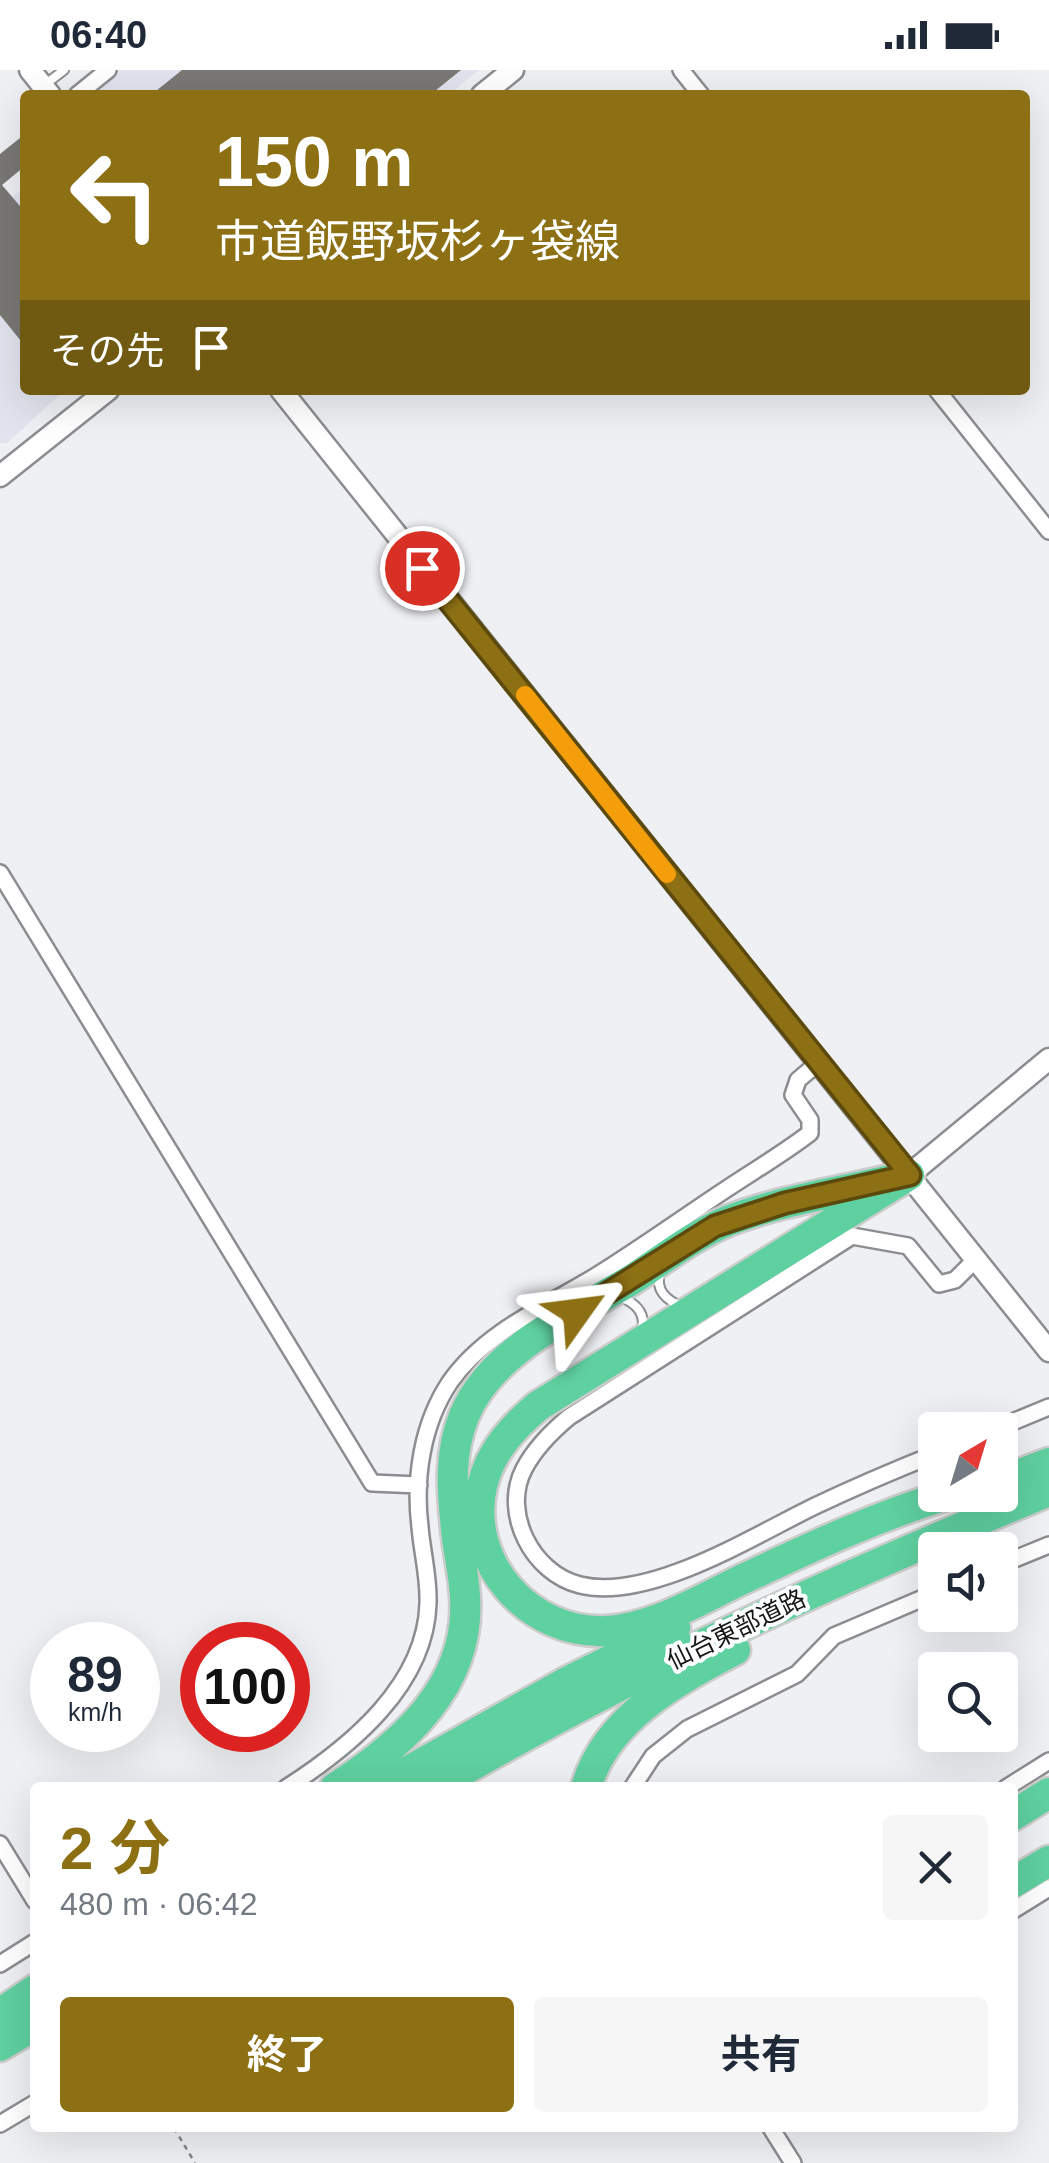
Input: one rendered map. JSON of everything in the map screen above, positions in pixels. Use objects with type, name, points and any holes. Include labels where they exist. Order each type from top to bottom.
[{"type":"highway","points":[[343,1782],[385,1752],[419,1719],[446,1686],[458,1656],[465,1597],[452,1482],[457,1439],[465,1414],[486,1382],[512,1355],[706,1231],[746,1214],[910,1175]]},
{"type":"highway","points":[[910,1175],[557,1393],[517,1424],[502,1442],[482,1484],[479,1510],[491,1562],[510,1592],[540,1616],[583,1630],[610,1631],[657,1620],[918,1503]]},
{"type":"highway","points":[[959,1532],[1029,1480]]},
{"type":"highway","name":"仙台東部道路","points":[[444,1782],[580,1707],[1029,1480]]},
{"type":"highway","name":"仙台東部道路","points":[[389,1782],[565,1683],[703,1614],[931,1512]]},
{"type":"highway","points":[[588,1782],[610,1740],[664,1692],[708,1664],[918,1559]]},
{"type":"highway","points":[[1018,1812],[1049,1794]]},
{"type":"highway","points":[[1018,1886],[1049,1862]]},
{"type":"highway","points":[[15,2026],[30,2000]]},
{"type":"street","points":[[83,90],[108,70]]},
{"type":"street","points":[[488,90],[513,70]]},
{"type":"street","points":[[681,70],[697,90]]},
{"type":"street","points":[[0,476],[102,395]]},
{"type":"street","points":[[285,395],[1049,1351]]},
{"type":"street","points":[[940,395],[1049,531]]},
{"type":"street","points":[[0,872],[372,1483],[419,1486]]},
{"type":"street","points":[[910,1175],[1049,1059]]},
{"type":"street","points":[[295,1782],[342,1750],[372,1720],[419,1650],[428,1602],[419,1525],[424,1444],[435,1407],[458,1371],[506,1329],[597,1275],[810,1132],[810,1120],[792,1095],[798,1080],[818,1063]]},
{"type":"street","points":[[918,1461],[674,1573],[624,1587],[576,1584],[546,1567],[521,1530],[517,1508],[522,1472],[548,1435],[569,1417],[852,1236],[908,1246],[940,1284],[955,1280],[976,1259]]},
{"type":"street","points":[[1018,1420],[1049,1407]]},
{"type":"street","points":[[1018,1558],[1049,1545]]},
{"type":"street","points":[[636,1782],[653,1756],[686,1730],[797,1674],[834,1636],[918,1599]]},
{"type":"street","points":[[1016,1782],[1049,1761]]},
{"type":"street","points":[[0,1844],[30,1894]]},
{"type":"street","points":[[1018,1890],[1049,1888]]},
{"type":"street","points":[[0,1964],[30,1945]]},
{"type":"street","points":[[0,2124],[30,2106]]},
{"type":"street","points":[[774,2132],[793,2163]]},
{"type":"lane","points":[[41,84],[64,70]]},
{"type":"lane","points":[[666,1258],[658,1279],[660,1290],[666,1298],[690,1311]]},
{"type":"lane","points":[[606,1296],[628,1300],[642,1314],[642,1334],[636,1346]]},
{"type":"path","points":[[177,2132],[196,2163]]},
{"type":"shaded area","points":[[120,70],[479,70],[454,90],[95,90]]},
{"type":"shaded area","points":[[20,191],[20,395],[60,395],[7,443],[0,443],[0,206]]},
{"type":"building","points":[[182,70],[461,70],[436,90],[157,90]]},
{"type":"building","points":[[20,138],[20,170],[2,185],[20,206],[20,340],[0,315],[0,154]]},
{"type":"slow traffic","points":[[525,695],[667,874]]},
{"type":"route","points":[[422,568],[910,1175],[785,1203],[715,1226],[577,1312]]}]
